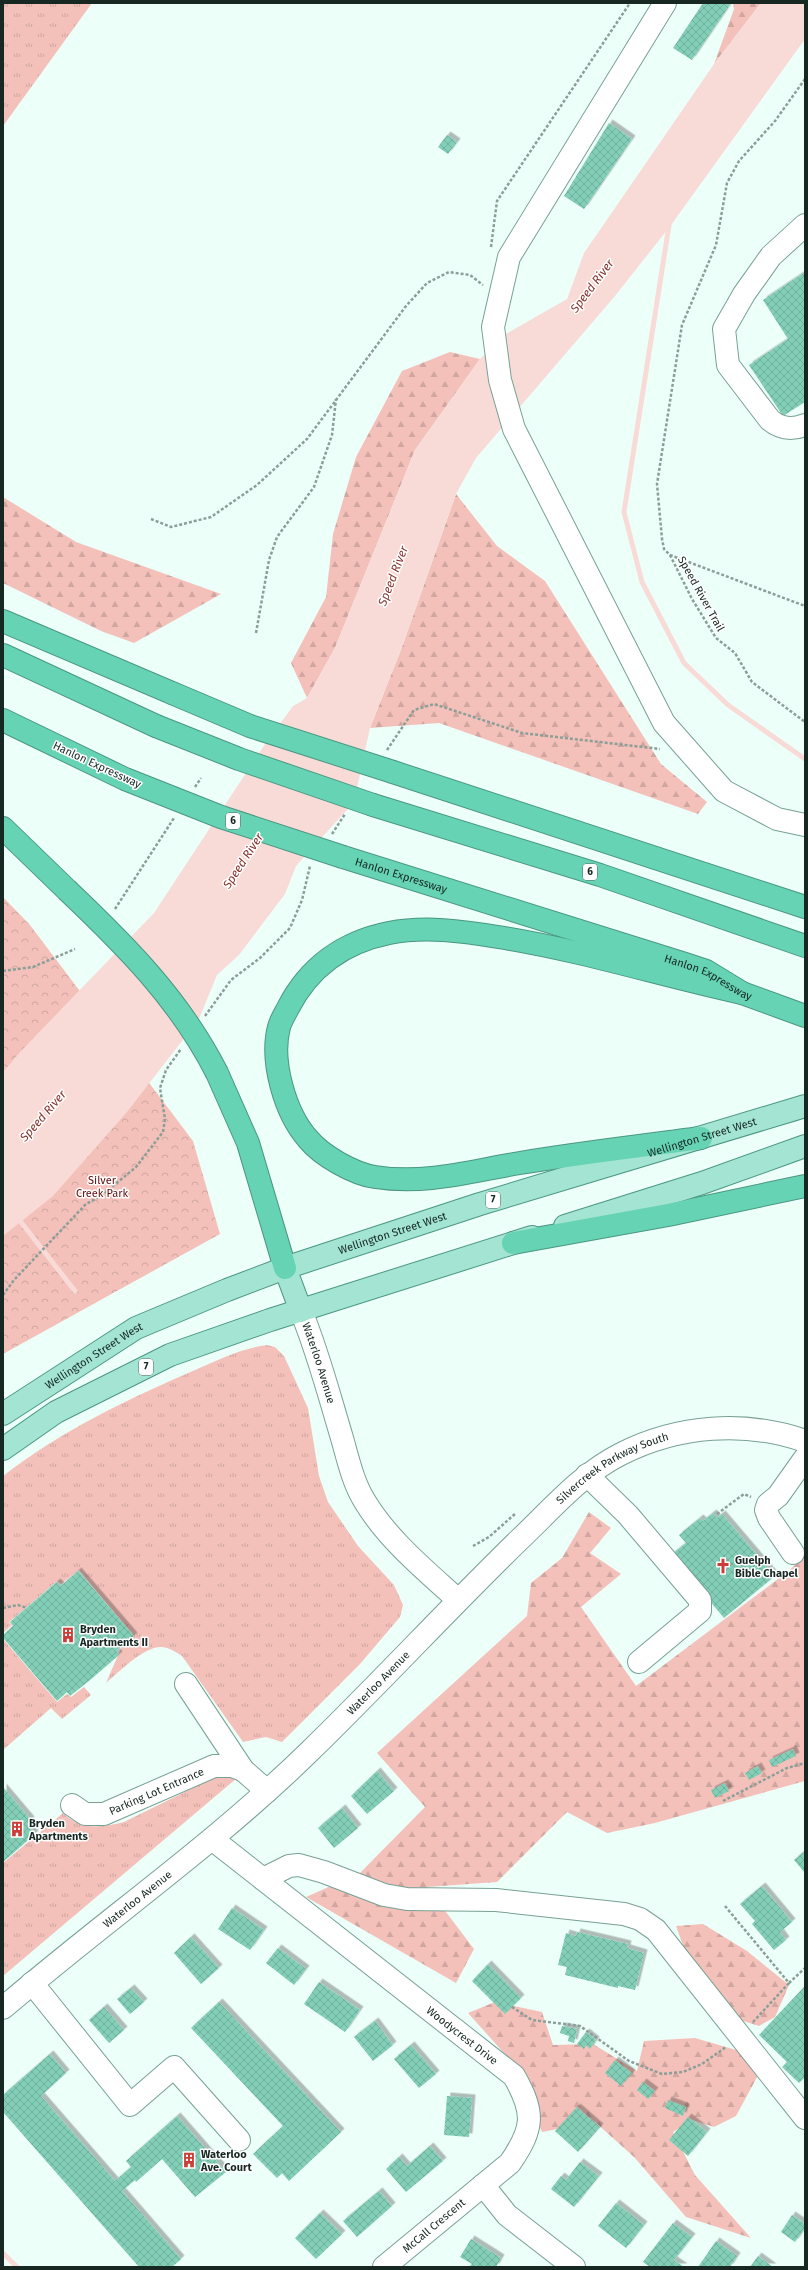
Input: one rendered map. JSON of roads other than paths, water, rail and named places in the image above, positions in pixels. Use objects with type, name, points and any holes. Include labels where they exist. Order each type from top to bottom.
[{"type":"highway","points":[[3,621],[250,726],[389,763],[803,904]]},
{"type":"highway","name":"6","points":[[3,655],[156,726],[239,759],[373,805],[600,875],[805,946]]},
{"type":"highway","name":"Hanlon Expressway","points":[[3,720],[125,779],[221,817],[343,857],[706,971],[742,993],[805,1016]]},
{"type":"highway","points":[[3,828],[66,890],[120,939],[168,994],[200,1040],[217,1073],[248,1143],[285,1268]]},
{"type":"highway","points":[[702,1138],[518,1163],[468,1174],[421,1180],[373,1177],[338,1163],[308,1140],[288,1108],[276,1069],[279,1027],[299,987],[325,960],[356,942],[390,933],[429,929],[474,933],[539,943],[742,993]]},
{"type":"highway","points":[[513,1243],[668,1215],[805,1186]]},
{"type":"main road","name":"Wellington Street West","points":[[3,1414],[136,1328],[285,1268],[480,1204],[805,1106]]},
{"type":"main road","points":[[513,1243],[694,1185],[805,1146]]},
{"type":"main road","name":"7","points":[[3,1449],[56,1412],[170,1354],[513,1243]]},
{"type":"main road","name":"Waterloo Avenue","points":[[285,1268],[301,1311]]},
{"type":"street","points":[[665,3],[508,257],[493,327],[500,380],[514,429],[664,723],[724,792],[777,819],[805,825]]},
{"type":"street","points":[[805,225],[771,256],[744,294],[724,329],[728,365],[770,420],[779,427],[796,429],[805,425]]},
{"type":"street","name":"Waterloo Avenue","points":[[3,2008],[32,1983],[212,1839],[267,1791],[314,1747],[458,1600],[386,1530],[364,1499],[351,1467],[311,1335],[301,1311]]},
{"type":"street","name":"Silvercreek Parkway South","points":[[458,1600],[587,1475],[636,1447],[688,1431],[738,1428],[771,1432],[805,1441]]},
{"type":"street","points":[[793,1553],[769,1518],[766,1510],[768,1504],[778,1496],[805,1458]]},
{"type":"street","points":[[587,1475],[628,1515],[700,1600],[700,1611],[639,1662]]},
{"type":"street","name":"Parking Lot Entrance","points":[[186,1684],[243,1770],[267,1791]]},
{"type":"street","name":"Parking Lot Entrance","points":[[72,1805],[85,1814],[104,1814],[214,1766],[232,1766],[243,1770]]},
{"type":"street","name":"Woodycrest Drive","points":[[212,1839],[514,2076],[526,2098],[529,2122],[524,2142],[510,2163],[483,2186]]},
{"type":"street","points":[[263,1879],[289,1866],[299,1865],[324,1872],[384,1895],[407,1899],[496,1900],[616,1913],[640,1919],[656,1930],[805,2118]]},
{"type":"street","points":[[32,1983],[130,2105],[174,2067],[239,2140]]},
{"type":"street","points":[[483,2186],[507,2215],[574,2267]]},
{"type":"street","name":"McCall Crescent","points":[[384,2267],[483,2186]]},
{"type":"water","name":"Speed River","points":[[761,3],[805,3],[805,39],[671,225],[615,296],[476,458],[456,494],[402,647],[370,728],[354,802],[296,866],[285,894],[239,955],[217,975],[199,1019],[127,1112],[53,1196],[3,1236],[3,1072],[21,1051],[154,913],[265,744],[293,706],[307,698],[335,648],[415,450],[480,359],[506,334],[567,299],[584,253],[714,64]]},
{"type":"waterway","points":[[670,219],[624,512],[642,582],[684,663],[728,705],[805,759]]},
{"type":"waterway","points":[[17,1217],[75,1291]]},
{"type":"waterway","points":[[3,2253],[17,2267]]},
{"type":"place","name":"Guelph Bible Chapel","points":[[723,1566]]},
{"type":"place","name":"Bryden Apartments II","points":[[68,1635]]},
{"type":"place","name":"Bryden Apartments","points":[[17,1829]]},
{"type":"place","name":"Waterloo Ave. Court","points":[[189,2160]]},
{"type":"park label","name":"Silver Creek Park","points":[[102,1186]]}]
